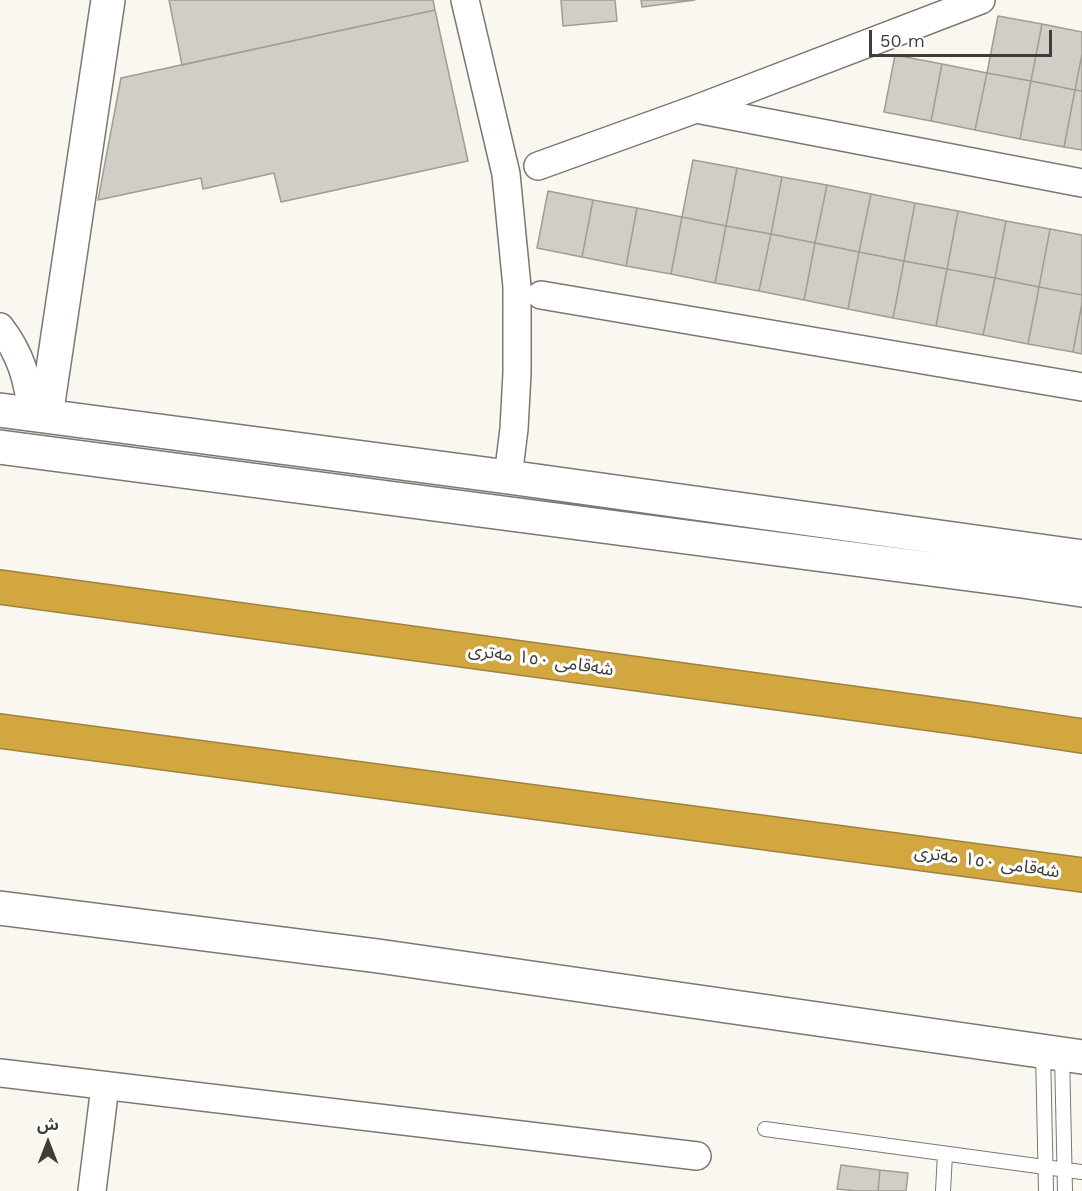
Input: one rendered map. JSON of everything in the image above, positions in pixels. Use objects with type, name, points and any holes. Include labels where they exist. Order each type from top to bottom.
[{"type":"highway","name":"شەقامی ١٥٠ مەتری","points":[[0,587],[1082,736]]},
{"type":"highway","name":"شەقامی ١٥٠ مەتری","points":[[0,731],[1082,874]]},
{"type":"street","points":[[39,415],[108,0]]},
{"type":"street","points":[[465,0],[506,174],[517,287],[517,373],[514,429],[508,477]]},
{"type":"street","points":[[538,166],[696,109],[981,0]]},
{"type":"street","points":[[696,109],[1082,183]]},
{"type":"street","points":[[541,295],[1082,387]]},
{"type":"street","points":[[0,327],[18,354],[39,415]]},
{"type":"street","points":[[0,410],[1082,556]]},
{"type":"street","points":[[0,447],[1082,590]]},
{"type":"street","points":[[0,908],[378,956],[1062,1054]]},
{"type":"street","points":[[0,1074],[697,1156]]},
{"type":"street","points":[[92,1191],[105,1086]]},
{"type":"lane","points":[[1046,1191],[1045,1167],[1062,1054]]},
{"type":"lane","points":[[1062,1054],[1065,1191]]},
{"type":"lane","points":[[765,1129],[1082,1172]]},
{"type":"lane","points":[[943,1191],[945,1154]]},
{"type":"building","points":[[169,0],[433,0],[435,10],[182,65]]},
{"type":"building","points":[[561,0],[615,0],[617,21],[563,26]]},
{"type":"building","points":[[641,0],[695,0],[642,7]]},
{"type":"building","points":[[435,10],[468,161],[281,202],[274,173],[203,189],[201,178],[98,200],[121,78]]},
{"type":"building","points":[[998,16],[1042,24],[1031,81],[987,73]]},
{"type":"building","points":[[1042,24],[1082,32],[1082,54],[1075,90],[1031,81]]},
{"type":"building","points":[[1082,54],[1082,91],[1075,90]]},
{"type":"building","points":[[895,55],[942,64],[931,121],[884,112]]},
{"type":"building","points":[[942,64],[987,73],[975,130],[931,121]]},
{"type":"building","points":[[987,73],[1031,81],[1020,139],[975,130]]},
{"type":"building","points":[[1031,81],[1075,90],[1064,147],[1020,139]]},
{"type":"building","points":[[1075,90],[1082,91],[1082,150],[1064,147]]},
{"type":"building","points":[[693,160],[737,168],[726,226],[682,217]]},
{"type":"building","points":[[737,168],[782,177],[771,234],[726,226]]},
{"type":"building","points":[[782,177],[827,185],[815,243],[771,234]]},
{"type":"building","points":[[827,185],[871,194],[859,252],[815,243]]},
{"type":"building","points":[[548,191],[593,200],[582,257],[537,248]]},
{"type":"building","points":[[871,194],[915,203],[904,261],[859,252]]},
{"type":"building","points":[[593,200],[637,208],[626,266],[582,257]]},
{"type":"building","points":[[915,203],[958,211],[947,269],[904,261]]},
{"type":"building","points":[[637,208],[682,217],[671,274],[626,266]]},
{"type":"building","points":[[958,211],[1006,221],[995,278],[947,269]]},
{"type":"building","points":[[682,217],[726,226],[715,283],[671,274]]},
{"type":"building","points":[[1006,221],[1050,229],[1039,287],[995,278]]},
{"type":"building","points":[[726,226],[771,234],[759,291],[715,283]]},
{"type":"building","points":[[1050,229],[1082,235],[1082,295],[1039,287]]},
{"type":"building","points":[[771,234],[815,243],[804,300],[759,291]]},
{"type":"building","points":[[815,243],[859,252],[848,309],[804,300]]},
{"type":"building","points":[[859,252],[904,261],[893,318],[848,309]]},
{"type":"building","points":[[904,261],[947,269],[936,326],[893,318]]},
{"type":"building","points":[[947,269],[995,278],[983,335],[936,326]]},
{"type":"building","points":[[995,278],[1039,287],[1028,344],[983,335]]},
{"type":"building","points":[[1039,287],[1082,295],[1073,352],[1028,344]]},
{"type":"building","points":[[1082,303],[1082,354],[1073,352]]},
{"type":"building","points":[[841,1165],[880,1170],[878,1191],[837,1189]]},
{"type":"building","points":[[880,1170],[908,1173],[906,1191],[878,1191]]}]
